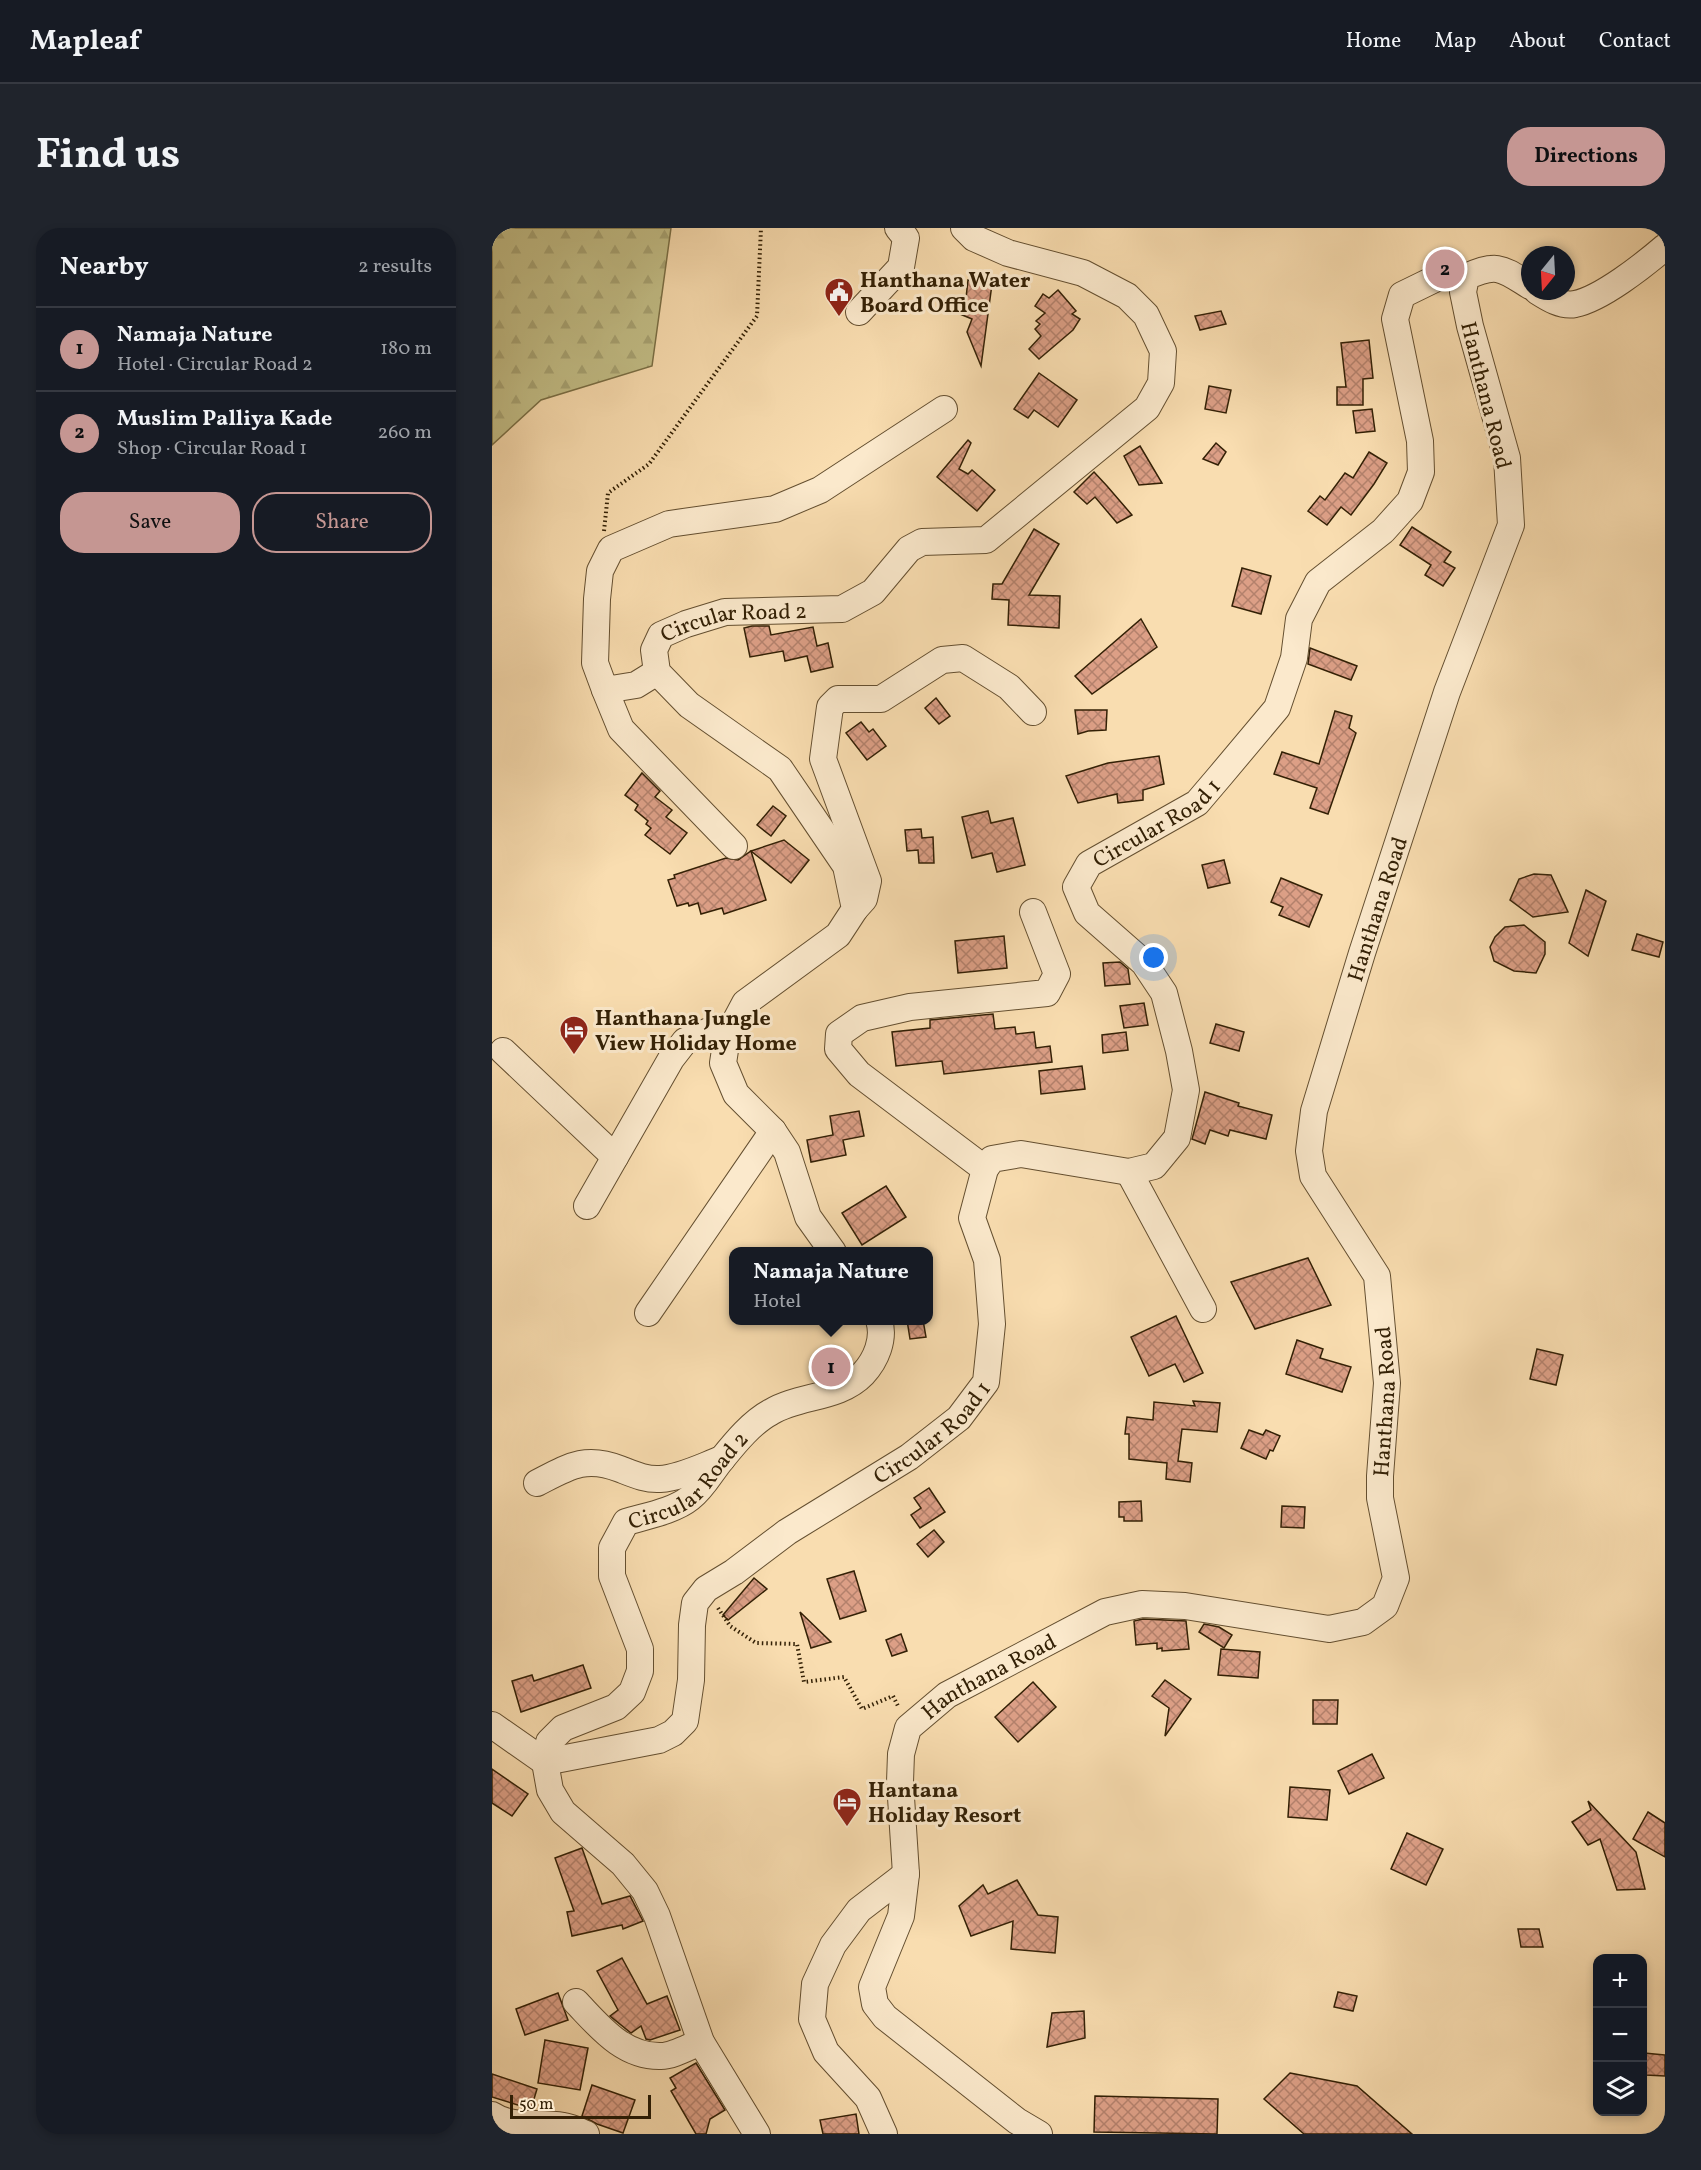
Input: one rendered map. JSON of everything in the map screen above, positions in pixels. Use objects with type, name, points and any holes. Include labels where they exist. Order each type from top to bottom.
[{"type":"street","points":[[859,312],[901,267],[906,238],[898,228]]},
{"type":"street","name":"Circular Road 2","points":[[855,909],[846,866],[780,769],[688,705],[657,672],[654,650],[661,635],[686,624],[725,612],[842,609],[873,592],[909,549],[922,542],[986,540],[1147,408],[1161,383],[1162,351],[1146,315],[1127,296],[1083,273],[1008,253],[974,238],[964,228]]},
{"type":"street","points":[[1550,300],[1574,305],[1599,294],[1663,249]]},
{"type":"street","points":[[1467,277],[1484,269],[1502,268],[1521,280]]},
{"type":"street","name":"Circular Road 1","points":[[706,1589],[734,1572],[786,1532],[909,1457],[959,1418],[986,1382],[992,1324],[987,1260],[972,1218],[985,1169],[992,1159],[1021,1154],[1128,1172],[1155,1166],[1177,1138],[1186,1090],[1164,993],[1144,963],[1086,913],[1076,887],[1089,864],[1197,803],[1213,785],[1277,708],[1294,658],[1299,619],[1318,582],[1383,531],[1410,501],[1421,472],[1420,441],[1395,319],[1402,295],[1443,276],[1467,277]]},
{"type":"street","name":"Hanthana Road","points":[[1039,2134],[1017,2121],[885,2017],[875,2004],[872,1987],[901,1916],[906,1874],[900,1782],[901,1754],[908,1728],[947,1695],[1105,1612],[1142,1604],[1185,1606],[1329,1629],[1363,1622],[1371,1617],[1385,1606],[1396,1578],[1380,1498],[1387,1383],[1377,1276],[1313,1176],[1309,1151],[1314,1111],[1365,942],[1447,692],[1511,525],[1507,458],[1470,326],[1463,292],[1467,277]]},
{"type":"street","points":[[734,846],[621,729],[595,663],[600,571],[611,549],[669,524],[775,509],[820,490],[944,409]]},
{"type":"street","points":[[830,1247],[808,1217],[787,1152],[773,1131],[736,1094],[723,1063],[727,1037],[745,1004],[838,935],[864,899],[868,881],[823,759],[830,707],[838,699],[880,699],[942,660],[963,658],[1009,687],[1033,712]]},
{"type":"street","points":[[605,690],[636,685],[657,672]]},
{"type":"street","points":[[985,1169],[858,1074],[838,1049],[838,1034],[862,1018],[910,1007],[1047,993],[1057,974],[1033,912]]},
{"type":"street","points":[[587,1206],[671,1059],[685,1041],[709,1031],[727,1037]]},
{"type":"street","points":[[503,1051],[615,1157]]},
{"type":"street","points":[[648,1313],[773,1131]]},
{"type":"street","points":[[1128,1172],[1203,1309]]},
{"type":"street","name":"Circular Road 2","points":[[545,1762],[549,1742],[563,1728],[616,1707],[632,1692],[640,1671],[640,1649],[612,1576],[612,1548],[626,1522],[689,1499],[703,1486],[722,1459],[753,1425],[770,1412],[788,1404],[843,1389],[862,1374],[879,1351],[881,1325]]},
{"type":"street","points":[[537,1484],[573,1464],[592,1462],[608,1464],[644,1478],[662,1479],[722,1459]]},
{"type":"street","points":[[545,1762],[659,1740],[673,1733],[684,1721],[691,1680],[692,1625],[695,1603],[706,1589]]},
{"type":"street","points":[[492,1725],[545,1762],[550,1790],[563,1812],[623,1864],[645,1891],[657,1916],[701,2042],[757,2134]]},
{"type":"street","points":[[884,2134],[868,2098],[826,2052],[812,2019],[815,1984],[833,1945],[860,1910],[906,1874]]},
{"type":"street","points":[[576,2002],[615,2042],[639,2053],[662,2056],[701,2042]]},
{"type":"street","points":[[492,2115],[500,2120],[524,2125],[564,2126],[586,2134]]},
{"type":"path","points":[[611,549],[604,529],[608,493],[649,464],[757,316],[761,228]]},
{"type":"path","points":[[706,1589],[730,1626],[756,1643],[798,1644],[804,1682],[844,1677],[862,1709],[893,1696],[908,1728]]},
{"type":"green space","points":[[492,228],[671,228],[652,366],[541,400],[492,445]]},
{"type":"building","points":[[968,280],[982,284],[985,288],[987,283],[992,284],[981,366],[967,332],[972,319],[960,314],[966,298]]},
{"type":"building","points":[[1058,290],[1076,311],[1072,314],[1080,319],[1073,330],[1039,359],[1029,349],[1041,336],[1035,329],[1040,324],[1036,321],[1045,313],[1035,306],[1043,294],[1049,298]]},
{"type":"building","points":[[1221,311],[1226,324],[1200,330],[1195,316]]},
{"type":"building","points":[[1369,340],[1373,378],[1363,379],[1363,405],[1337,405],[1337,387],[1346,387],[1341,343]]},
{"type":"building","points":[[1039,373],[1077,400],[1058,427],[1034,410],[1028,418],[1014,409]]},
{"type":"building","points":[[1209,386],[1231,390],[1226,413],[1205,409]]},
{"type":"building","points":[[1372,409],[1375,431],[1356,433],[1353,411]]},
{"type":"building","points":[[968,440],[971,443],[959,469],[968,474],[972,470],[995,490],[977,511],[937,477]]},
{"type":"building","points":[[1216,443],[1226,452],[1218,465],[1203,459]]},
{"type":"building","points":[[1140,446],[1162,483],[1139,485],[1124,456]]},
{"type":"building","points":[[1369,452],[1387,463],[1351,515],[1341,507],[1327,525],[1308,511],[1320,496],[1325,500],[1345,473],[1353,478]]},
{"type":"building","points":[[1094,472],[1132,515],[1117,523],[1095,497],[1087,504],[1074,492]]},
{"type":"building","points":[[1412,527],[1451,552],[1444,562],[1455,568],[1443,586],[1425,575],[1431,565],[1400,545]]},
{"type":"building","points":[[1034,529],[1059,544],[1029,595],[1060,596],[1059,628],[1008,625],[1009,600],[992,599],[993,584],[1002,584]]},
{"type":"building","points":[[1242,568],[1271,576],[1261,614],[1232,606]]},
{"type":"building","points":[[1141,619],[1157,647],[1092,694],[1075,676]]},
{"type":"building","points":[[769,626],[771,635],[813,627],[817,646],[828,643],[833,667],[811,672],[807,656],[785,661],[783,651],[750,657],[744,628]]},
{"type":"building","points":[[1310,648],[1357,666],[1351,680],[1308,664]]},
{"type":"building","points":[[936,698],[950,716],[939,724],[925,708]]},
{"type":"building","points":[[1075,710],[1107,710],[1106,730],[1078,734]]},
{"type":"building","points":[[1335,711],[1352,716],[1349,728],[1356,733],[1328,814],[1310,808],[1317,788],[1274,774],[1282,752],[1319,764]]},
{"type":"building","points":[[861,722],[869,732],[873,729],[886,746],[867,760],[846,733]]},
{"type":"building","points":[[1159,756],[1164,784],[1143,790],[1143,800],[1118,803],[1117,794],[1078,803],[1066,776],[1108,763]]},
{"type":"building","points":[[642,773],[660,791],[655,797],[672,810],[666,817],[687,833],[670,854],[645,835],[651,828],[646,824],[648,821],[635,810],[638,805],[625,795]]},
{"type":"building","points":[[773,806],[786,816],[771,836],[757,825]]},
{"type":"building","points":[[988,811],[991,823],[1013,818],[1025,865],[997,872],[992,853],[972,858],[962,817]]},
{"type":"building","points":[[921,829],[922,838],[933,837],[934,863],[919,863],[918,850],[907,851],[905,830]]},
{"type":"building","points":[[784,840],[809,860],[791,883],[751,851]]},
{"type":"building","points":[[751,851],[766,900],[724,914],[722,908],[701,914],[698,903],[677,906],[668,880],[675,878],[674,875],[726,858],[738,860]]},
{"type":"building","points":[[1224,860],[1230,883],[1208,888],[1202,865]]},
{"type":"building","points":[[1534,874],[1551,875],[1568,912],[1533,917],[1510,900],[1519,879]]},
{"type":"building","points":[[1281,878],[1322,895],[1309,927],[1279,915],[1283,907],[1271,902]]},
{"type":"building","points":[[1586,890],[1606,901],[1588,956],[1569,943]]},
{"type":"building","points":[[1524,925],[1545,942],[1545,954],[1536,973],[1514,971],[1494,961],[1490,947],[1495,937],[1505,927]]},
{"type":"building","points":[[1637,934],[1663,942],[1659,957],[1632,950]]},
{"type":"building","points":[[1004,936],[1007,968],[958,973],[955,941]]},
{"type":"building","points":[[1120,962],[1128,969],[1130,984],[1105,986],[1103,963]]},
{"type":"building","points":[[1144,1003],[1148,1025],[1124,1028],[1120,1006]]},
{"type":"building","points":[[993,1014],[995,1029],[1015,1027],[1016,1034],[1034,1032],[1036,1048],[1050,1046],[1052,1062],[944,1074],[942,1061],[896,1066],[892,1032],[930,1028],[930,1020]]},
{"type":"building","points":[[1216,1024],[1244,1032],[1239,1051],[1210,1043]]},
{"type":"building","points":[[1126,1032],[1128,1050],[1103,1053],[1102,1035]]},
{"type":"building","points":[[1082,1066],[1085,1089],[1041,1094],[1039,1071]]},
{"type":"building","points":[[1205,1092],[1239,1103],[1238,1106],[1272,1115],[1266,1139],[1230,1130],[1228,1136],[1210,1130],[1205,1144],[1192,1139]]},
{"type":"building","points":[[859,1111],[864,1136],[843,1140],[846,1155],[811,1162],[807,1140],[833,1135],[830,1116]]},
{"type":"building","points":[[886,1186],[906,1217],[862,1245],[842,1213]]},
{"type":"building","points":[[1308,1258],[1331,1305],[1255,1329],[1231,1282]]},
{"type":"building","points":[[1176,1316],[1203,1373],[1184,1382],[1175,1364],[1149,1376],[1131,1337]]},
{"type":"building","points":[[908,1325],[924,1325],[926,1337],[910,1339]]},
{"type":"building","points":[[1297,1340],[1323,1349],[1320,1358],[1351,1367],[1342,1392],[1286,1374]]},
{"type":"building","points":[[1537,1349],[1563,1355],[1556,1385],[1530,1379]]},
{"type":"building","points":[[1193,1401],[1220,1403],[1217,1432],[1182,1429],[1178,1461],[1192,1463],[1190,1482],[1166,1479],[1167,1463],[1129,1459],[1129,1434],[1125,1434],[1127,1417],[1153,1420],[1154,1402],[1195,1406]]},
{"type":"building","points":[[1249,1430],[1263,1435],[1266,1430],[1280,1436],[1273,1451],[1270,1450],[1266,1459],[1241,1448]]},
{"type":"building","points":[[929,1488],[945,1512],[920,1528],[911,1515],[921,1508],[914,1498]]},
{"type":"building","points":[[1141,1501],[1142,1521],[1124,1521],[1124,1517],[1119,1517],[1119,1502]]},
{"type":"building","points":[[1282,1506],[1305,1507],[1304,1528],[1281,1527]]},
{"type":"building","points":[[934,1530],[944,1542],[928,1557],[917,1544]]},
{"type":"building","points":[[854,1571],[866,1611],[840,1619],[827,1579]]},
{"type":"building","points":[[754,1578],[767,1589],[728,1620],[723,1615]]},
{"type":"building","points":[[800,1612],[831,1642],[811,1648]]},
{"type":"building","points":[[1143,1619],[1186,1621],[1189,1649],[1162,1651],[1162,1648],[1157,1649],[1157,1643],[1136,1645],[1134,1621]]},
{"type":"building","points":[[1204,1624],[1219,1627],[1232,1635],[1224,1648],[1199,1632]]},
{"type":"building","points":[[901,1634],[907,1651],[892,1656],[886,1640]]},
{"type":"building","points":[[1221,1649],[1260,1652],[1258,1678],[1218,1675]]},
{"type":"building","points":[[583,1665],[591,1688],[521,1712],[512,1681],[532,1675],[534,1681]]},
{"type":"building","points":[[1165,1680],[1191,1699],[1165,1736],[1169,1708],[1152,1696]]},
{"type":"building","points":[[1033,1682],[1056,1707],[1018,1742],[995,1717]]},
{"type":"building","points":[[1313,1700],[1338,1700],[1337,1724],[1313,1724]]},
{"type":"building","points":[[1372,1754],[1384,1778],[1349,1794],[1338,1771]]},
{"type":"building","points":[[492,1769],[528,1794],[512,1816],[492,1803]]},
{"type":"building","points":[[1290,1787],[1330,1790],[1327,1820],[1288,1817]]},
{"type":"building","points":[[1588,1801],[1636,1852],[1645,1889],[1617,1890],[1600,1839],[1588,1845],[1572,1822],[1591,1810]]},
{"type":"building","points":[[1648,1812],[1665,1823],[1665,1857],[1633,1839]]},
{"type":"building","points":[[1407,1833],[1443,1849],[1426,1885],[1391,1869]]},
{"type":"building","points":[[582,1848],[602,1904],[630,1896],[643,1921],[623,1929],[622,1925],[572,1936],[567,1912],[574,1911],[555,1858]]},
{"type":"building","points":[[1017,1880],[1038,1915],[1058,1917],[1055,1953],[1011,1949],[1013,1921],[971,1936],[959,1906],[983,1885],[988,1894]]},
{"type":"building","points":[[1518,1929],[1539,1929],[1543,1947],[1521,1947]]},
{"type":"building","points":[[622,1958],[647,2004],[667,1996],[680,2030],[650,2040],[646,2039],[641,2026],[631,2033],[610,2016],[618,2010],[597,1971]]},
{"type":"building","points":[[1338,1992],[1357,1996],[1353,2011],[1334,2007]]},
{"type":"building","points":[[558,1993],[568,2020],[525,2035],[516,2009]]},
{"type":"building","points":[[1084,2011],[1085,2038],[1047,2047],[1052,2013]]},
{"type":"building","points":[[545,2040],[588,2048],[580,2090],[538,2083]]},
{"type":"building","points":[[1647,2053],[1665,2055],[1665,2076],[1647,2075]]},
{"type":"building","points":[[696,2063],[725,2110],[710,2119],[706,2134],[696,2134],[671,2091],[676,2088],[670,2078]]},
{"type":"building","points":[[1290,2073],[1357,2086],[1412,2134],[1304,2134],[1264,2099]]},
{"type":"building","points":[[492,2074],[537,2089],[531,2109],[492,2097]]},
{"type":"building","points":[[592,2085],[635,2100],[623,2133],[582,2116]]},
{"type":"building","points":[[1095,2096],[1218,2099],[1217,2134],[1094,2132]]},
{"type":"building","points":[[856,2114],[859,2134],[823,2134],[820,2120]]},
{"type":"place","name":"Muslim Palliya Kade","points":[[1445,269]]},
{"type":"place","name":"Hanthana Water Board Office","points":[[839,318]]},
{"type":"place","name":"Hanthana Jungle View Holiday Home","points":[[574,1056]]},
{"type":"place","name":"Namaja Nature","points":[[831,1367]]},
{"type":"place","name":"Hantana Holiday Resort","points":[[847,1828]]}]
